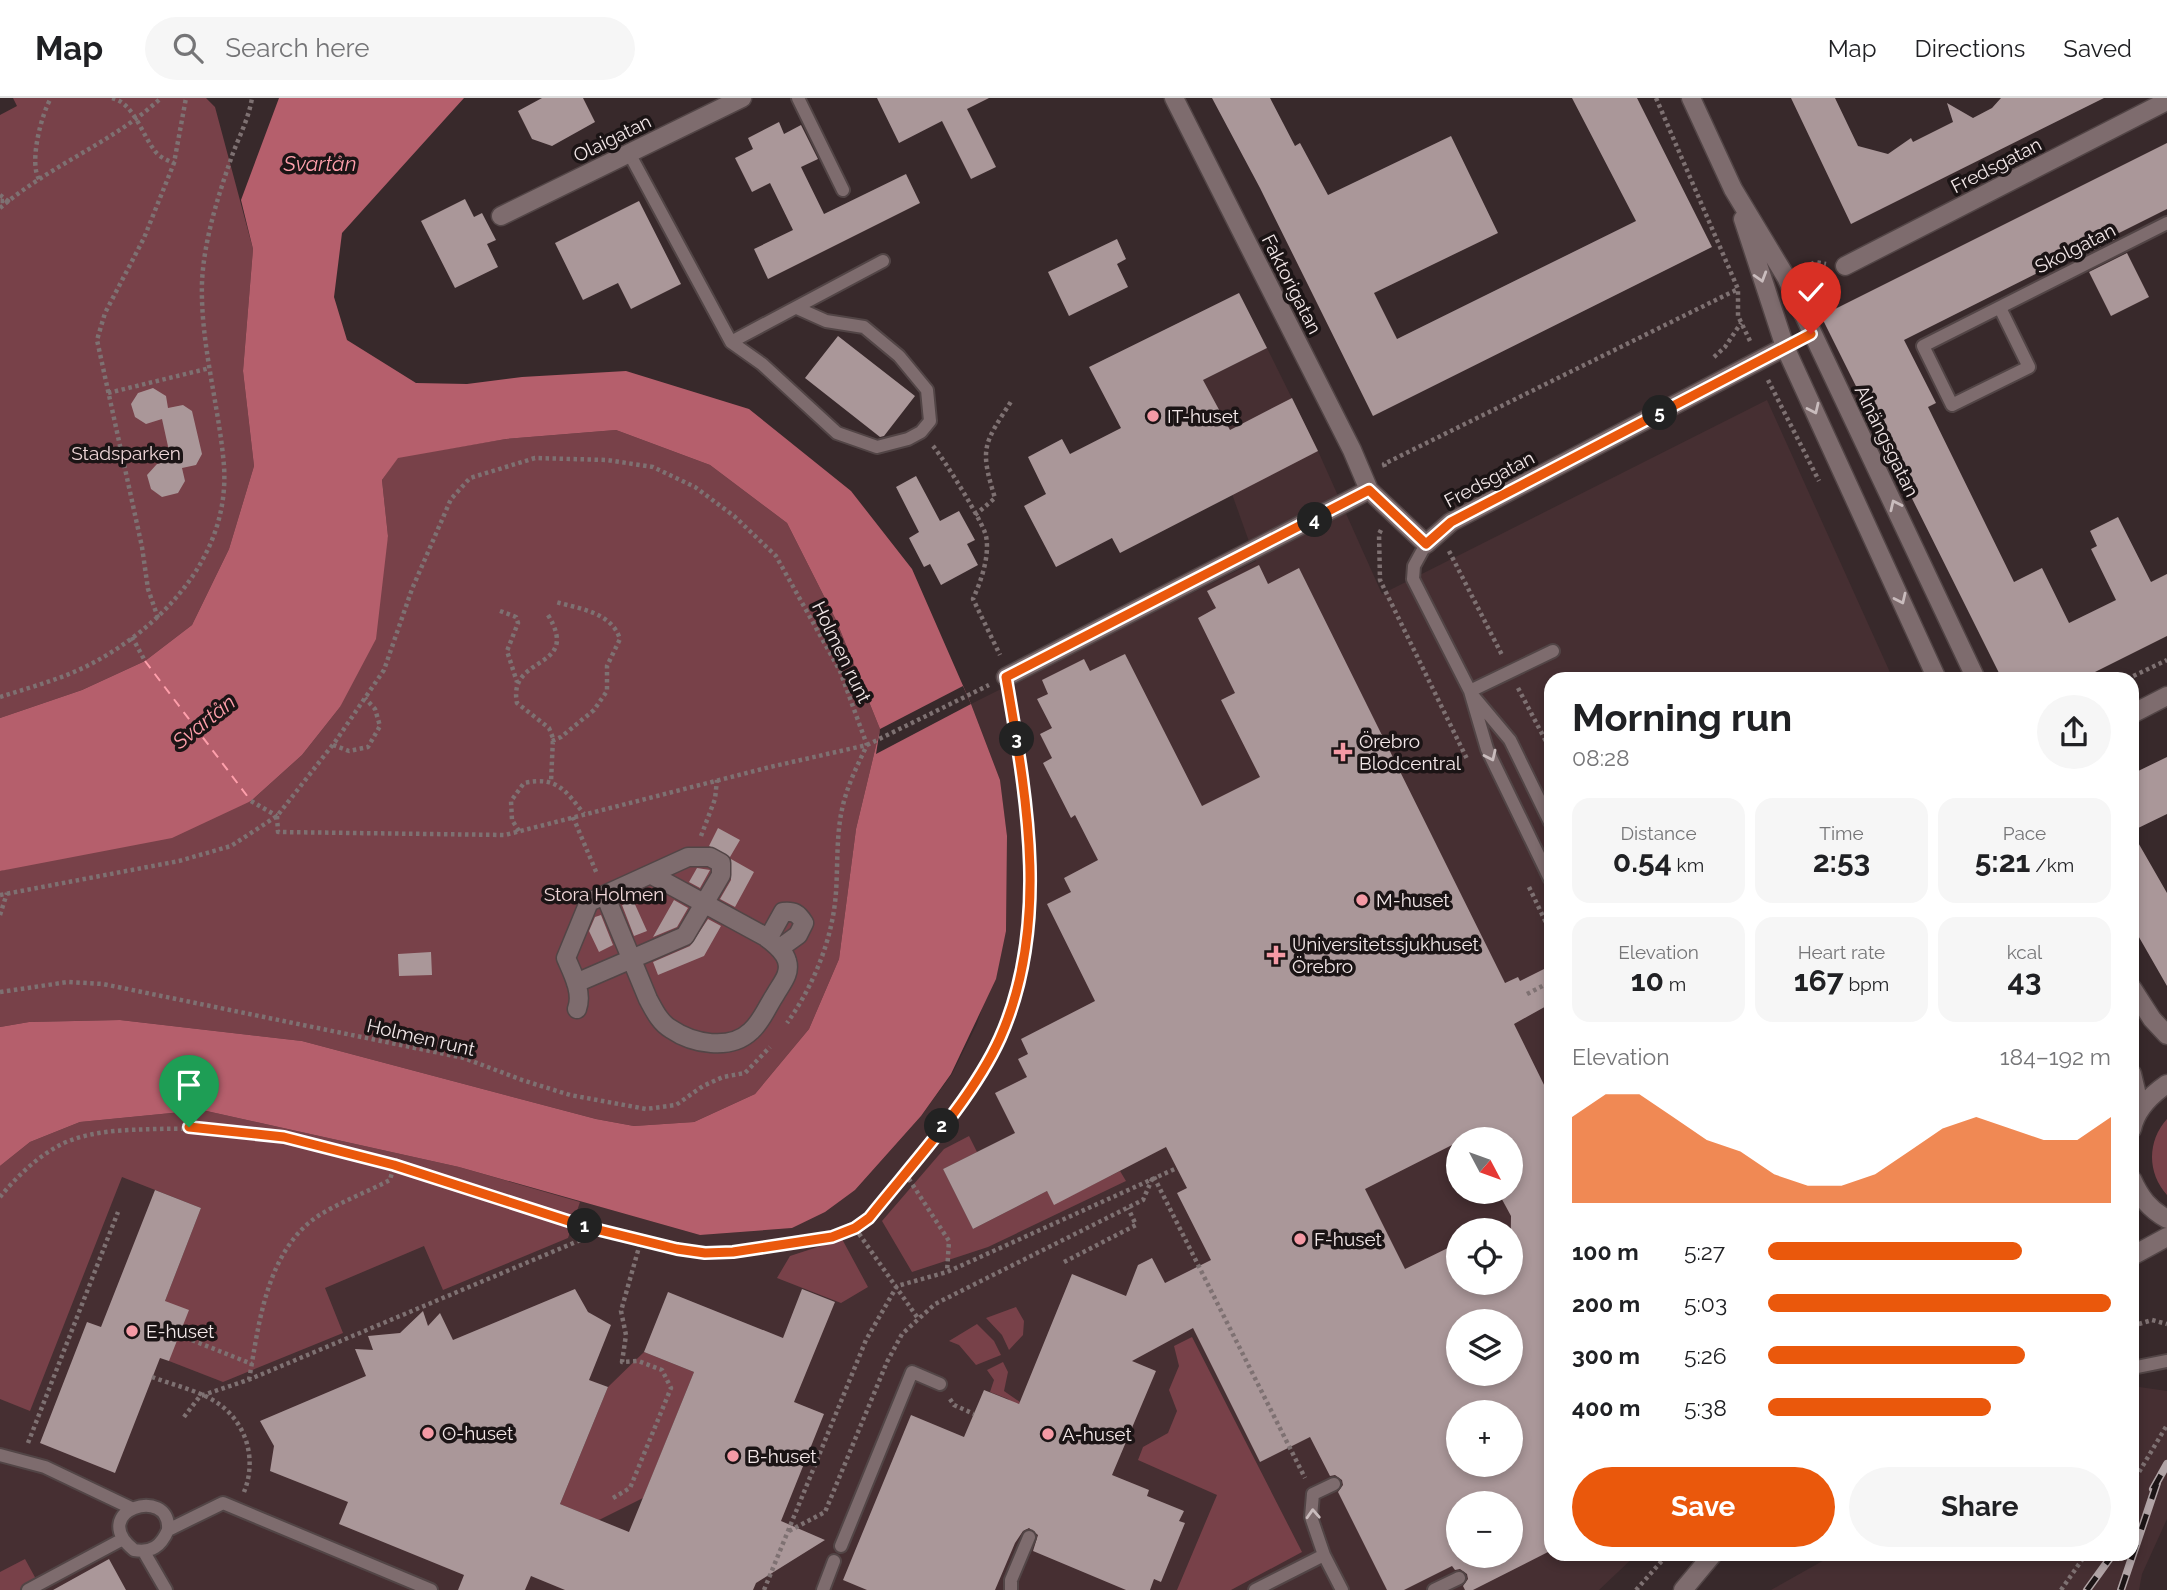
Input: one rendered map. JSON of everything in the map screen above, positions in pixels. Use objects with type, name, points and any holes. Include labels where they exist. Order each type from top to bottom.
[{"type":"street","name":"Olaigatan","points":[[501,216],[742,98]]},
{"type":"street","name":"Faktorigatan","points":[[1174,98],[1369,490]]},
{"type":"street","name":"Alnängsgatan","points":[[1691,98],[1733,188],[1786,277],[1973,672]]},
{"type":"street","name":"Fredsgatan","points":[[1845,266],[2167,101]]},
{"type":"street","name":"Alnängsgatan","points":[[1733,188],[1785,347],[1934,672]]},
{"type":"street","name":"Fredsgatan","points":[[1426,544],[1451,522],[1811,334]]},
{"type":"street","points":[[1006,677],[1369,490],[1426,544]]},
{"type":"street","points":[[2139,710],[2167,696]]},
{"type":"street","points":[[576,983],[685,936],[721,875],[721,863],[710,857],[693,857],[589,902],[566,958],[580,1001],[577,1009]]},
{"type":"street","points":[[605,895],[657,1016],[669,1029],[709,1044],[737,1040],[750,1032],[761,1020],[788,972],[787,959],[774,943],[652,874]]},
{"type":"street","points":[[2139,999],[2167,1035]]},
{"type":"street","points":[[2139,1113],[2145,1102],[2167,1084]]},
{"type":"street","points":[[2139,1193],[2153,1211],[2167,1219]]},
{"type":"street","points":[[2139,1252],[2167,1237]]},
{"type":"street","points":[[1683,1590],[1707,1561]]},
{"type":"lane","points":[[798,98],[844,190]]},
{"type":"lane","points":[[629,153],[731,342],[762,364],[838,433],[877,447],[908,439],[921,432],[930,421],[927,390],[899,356],[864,327],[826,321],[796,308]]},
{"type":"lane","name":"Skolgatan","points":[[2000,308],[2029,366],[1952,405],[1923,346],[2167,223]]},
{"type":"lane","points":[[731,342],[883,261]]},
{"type":"lane","points":[[1426,544],[1414,566],[1413,579],[1469,691],[1487,749],[1544,867]]},
{"type":"lane","points":[[1469,691],[1553,650]]},
{"type":"lane","points":[[1469,691],[1510,740],[1544,810]]},
{"type":"lane","points":[[2139,1367],[2167,1361]]},
{"type":"lane","points":[[841,1546],[912,1372],[940,1384]]},
{"type":"lane","points":[[0,1455],[45,1467],[131,1508]]},
{"type":"lane","points":[[1334,1484],[1313,1494],[1311,1517],[1324,1555],[1342,1590]]},
{"type":"lane","points":[[168,1530],[223,1503],[431,1590]]},
{"type":"lane","points":[[145,1504],[157,1508],[165,1517],[168,1530],[164,1541],[153,1550],[134,1550],[123,1539],[119,1531],[122,1518],[131,1508],[145,1504]]},
{"type":"lane","points":[[1011,1590],[1011,1580],[1029,1537]]},
{"type":"lane","points":[[28,1590],[123,1539]]},
{"type":"lane","points":[[145,1552],[166,1590]]},
{"type":"lane","points":[[1255,1590],[1324,1555]]},
{"type":"lane","points":[[823,1590],[834,1561]]},
{"type":"lane","points":[[1434,1590],[1459,1578]]},
{"type":"path","points":[[39,179],[34,168],[40,128],[51,98]]},
{"type":"path","points":[[112,98],[119,100],[137,121],[155,152],[174,163]]},
{"type":"path","points":[[0,208],[39,179],[114,131],[137,121],[161,98]]},
{"type":"path","points":[[158,618],[148,589],[142,547],[97,340],[100,326],[144,238],[174,163],[186,98]]},
{"type":"path","points":[[0,698],[83,668],[113,652],[158,618],[186,587],[219,523],[225,492],[224,464],[210,368],[202,282],[207,246],[226,175],[252,98]]},
{"type":"path","points":[[1656,98],[1738,289],[1738,316],[1771,385]]},
{"type":"path","points":[[0,195],[8,201]]},
{"type":"path","points":[[0,201],[8,201]]},
{"type":"path","points":[[1387,472],[1384,464],[1738,289]]},
{"type":"path","points":[[108,393],[210,368]]},
{"type":"path","points":[[975,514],[995,498],[986,471],[986,440],[1012,400]]},
{"type":"path","points":[[0,1198],[21,1173],[63,1143],[110,1130],[189,1127],[284,1137],[394,1165],[604,1230],[705,1253],[733,1252],[832,1237],[855,1228],[869,1218],[982,1070],[1000,1039],[1020,974],[1028,923],[1030,866],[1025,789],[1006,677],[1000,653],[973,599],[983,578],[986,535],[946,462],[921,432]]},
{"type":"path","name":"Holmen runt","points":[[0,895],[205,854],[231,846],[277,816],[332,745],[384,670],[412,589],[451,499],[470,478],[535,458],[607,460],[653,467],[695,487],[734,516],[776,555],[839,671],[867,744]]},
{"type":"path","points":[[1392,510],[1379,534],[1380,580],[1471,768]]},
{"type":"path","points":[[1440,531],[1544,737]]},
{"type":"path","points":[[552,741],[561,737],[594,709],[607,691],[607,666],[620,639],[617,630],[605,617],[556,602]]},
{"type":"path","points":[[500,611],[516,617],[519,623],[507,651],[517,682],[514,692],[517,703],[549,728],[552,741],[551,782]]},
{"type":"path","points":[[517,682],[556,651],[556,629],[548,615]]},
{"type":"path","points":[[132,637],[145,661]]},
{"type":"path","points":[[2139,673],[2167,660]]},
{"type":"path","points":[[251,801],[277,816],[278,832],[505,835],[867,744],[968,696]]},
{"type":"path","points":[[332,745],[349,751],[368,747],[380,726],[375,709],[365,698]]},
{"type":"path","points":[[783,1028],[811,985],[824,952],[836,894],[843,806],[850,781],[867,744]]},
{"type":"path","points":[[519,831],[512,820],[511,801],[524,783],[543,779],[551,782],[566,793],[584,814]]},
{"type":"path","points":[[693,857],[715,799],[717,780]]},
{"type":"path","points":[[573,817],[605,895]]},
{"type":"path","points":[[1526,881],[1544,918]]},
{"type":"path","points":[[0,915],[7,893]]},
{"type":"path","name":"Holmen runt","points":[[0,992],[68,982],[103,984],[464,1058],[522,1080],[570,1094],[646,1110],[676,1105],[703,1086],[723,1077],[745,1073],[762,1057],[776,1037]]},
{"type":"path","points":[[1527,994],[1544,985]]},
{"type":"path","points":[[248,1380],[269,1286],[277,1265],[317,1217],[390,1180],[394,1165]]},
{"type":"path","points":[[764,1590],[866,1340],[897,1286],[947,1272],[1177,1168]]},
{"type":"path","points":[[905,1173],[949,1241],[947,1272]]},
{"type":"path","points":[[788,1531],[825,1512],[887,1362],[902,1334],[917,1317],[935,1304],[1143,1200],[1154,1177]]},
{"type":"path","points":[[1154,1177],[1313,1494]]},
{"type":"path","points":[[1064,1262],[1136,1226],[1128,1208]]},
{"type":"path","points":[[20,1461],[118,1212]]},
{"type":"path","points":[[855,1228],[917,1317]]},
{"type":"path","points":[[184,1417],[200,1396],[248,1380],[604,1230]]},
{"type":"path","points":[[613,1498],[631,1488],[671,1388],[662,1370],[638,1361],[622,1362],[626,1335],[621,1311],[641,1240]]},
{"type":"path","points":[[2139,1324],[2152,1321],[2167,1324]]},
{"type":"path","points":[[179,1335],[252,1364]]},
{"type":"path","points":[[152,1377],[218,1403],[235,1418],[246,1437],[251,1459],[248,1482],[237,1509]]},
{"type":"path","points":[[940,1384],[954,1405],[974,1414]]},
{"type":"path","points":[[2139,1472],[2167,1425]]},
{"type":"path","points":[[1636,1590],[1662,1561]]},
{"type":"path","points":[[2060,1590],[2081,1561]]},
{"type":"shaded area","name":"Universitetssjukhuset Örebro","points":[[1267,348],[1318,451],[1382,594],[1767,400],[1890,672],[1544,672],[1544,1561],[1630,1561],[1599,1590],[0,1590],[0,1166],[459,1167],[700,1235],[792,1228],[855,1190],[921,1116],[952,1074],[977,1024],[1006,931],[1007,836],[1000,780],[971,704],[1256,561],[1232,494],[1179,392]]},
{"type":"shaded area","points":[[2139,1387],[2167,1391],[2167,1519],[2142,1574],[2139,1590],[1771,1590],[1823,1561],[2139,1561]]},
{"type":"green space","name":"Stadsparken","points":[[13,98],[206,98],[215,107],[253,249],[243,371],[254,466],[229,549],[192,625],[145,661],[82,690],[0,718],[0,115],[17,106]]},
{"type":"green space","name":"Stora Holmen","points":[[616,430],[710,465],[787,523],[836,620],[880,729],[856,829],[839,959],[809,1029],[755,1094],[694,1122],[634,1126],[596,1119],[302,1041],[120,1020],[29,1022],[0,1027],[0,871],[251,801],[302,755],[340,707],[388,536],[382,480],[398,457],[506,439]]},
{"type":"green space","points":[[202,1110],[459,1167],[580,1202],[568,1238],[443,1290],[424,1246],[325,1288],[343,1333],[223,1382],[169,1361],[165,1301],[201,1208],[122,1177],[30,1411],[0,1399],[0,1166],[30,1142],[80,1122]]},
{"type":"green space","points":[[2167,1119],[2167,1195],[2156,1177],[2152,1157],[2156,1137]]},
{"type":"green space","points":[[969,1136],[977,1152],[943,1169],[973,1229],[1047,1191],[1054,1204],[1120,1171],[1126,1181],[988,1247],[912,1272],[882,1221],[944,1149]]},
{"type":"green space","points":[[842,1239],[868,1287],[841,1303],[777,1278],[790,1256]]},
{"type":"green space","points":[[1016,1307],[1024,1321],[1023,1335],[1009,1350],[1002,1335],[986,1318]]},
{"type":"green space","points":[[977,1324],[994,1341],[1001,1355],[976,1365],[959,1345],[949,1341]]},
{"type":"green space","points":[[1192,1337],[1302,1552],[1231,1590],[1177,1590],[1217,1495],[1138,1460],[1143,1447],[1168,1433],[1177,1411],[1169,1390],[1179,1366],[1174,1346]]},
{"type":"green space","points":[[644,1352],[694,1372],[643,1498],[599,1520],[560,1504],[608,1387]]},
{"type":"green space","points":[[1003,1362],[1008,1372],[1004,1391],[1020,1402],[1017,1408],[1008,1399],[990,1392],[994,1380],[987,1370]]},
{"type":"green space","points":[[25,1559],[42,1590],[0,1590],[0,1572]]},
{"type":"water","name":"Svartån","points":[[279,98],[464,98],[342,233],[334,297],[347,340],[416,383],[467,384],[522,377],[626,371],[749,409],[851,491],[912,569],[971,704],[1000,780],[1007,836],[1006,931],[996,979],[951,1074],[921,1116],[855,1190],[825,1212],[792,1228],[700,1235],[459,1167],[202,1110],[80,1122],[30,1142],[0,1166],[0,1027],[29,1022],[120,1020],[302,1041],[596,1119],[634,1126],[694,1122],[755,1094],[809,1029],[839,959],[856,829],[880,729],[836,620],[787,523],[710,465],[616,430],[506,439],[398,458],[382,480],[388,536],[376,639],[340,707],[302,755],[251,801],[172,838],[0,871],[0,718],[82,690],[145,661],[192,625],[229,549],[254,466],[243,371],[253,249],[241,200]]},
{"type":"pier","points":[[963,686],[971,704],[876,754],[880,729]]},
{"type":"building","points":[[542,98],[583,98],[595,122],[552,146],[532,139],[518,111]]},
{"type":"building","points":[[877,98],[989,98],[967,109],[996,167],[971,179],[942,121],[899,143]]},
{"type":"building","points":[[1212,98],[1270,98],[1295,146],[1300,143],[1328,195],[1451,136],[1498,233],[1374,293],[1397,339],[1636,221],[1572,98],[1637,98],[1712,247],[1373,416],[1260,188]]},
{"type":"building","points":[[1791,98],[1835,98],[1858,146],[1888,154],[1911,138],[1913,142],[1953,122],[1947,103],[1973,118],[1992,108],[2001,98],[2104,98],[1851,224]]},
{"type":"building","points":[[779,122],[784,134],[801,125],[818,159],[801,167],[824,214],[906,174],[920,203],[768,279],[754,249],[793,230],[770,183],[752,192],[735,158],[753,149],[748,138]]},
{"type":"building","points":[[2167,143],[2167,209],[2117,234],[2119,237],[2082,256],[2079,252],[1904,340],[1936,403],[1928,407],[2014,582],[2042,568],[2069,623],[2116,600],[2091,549],[2097,546],[2090,531],[2118,517],[2151,582],[2167,574],[2167,636],[2095,672],[1999,672],[1821,316]]},
{"type":"building","points":[[465,199],[474,217],[482,213],[496,240],[487,244],[498,267],[455,288],[421,221]]},
{"type":"building","points":[[639,201],[681,284],[631,309],[618,283],[583,300],[555,243]]},
{"type":"building","points":[[1117,239],[1126,259],[1117,264],[1128,287],[1069,316],[1048,272]]},
{"type":"building","points":[[2127,253],[2149,297],[2111,316],[2089,272]]},
{"type":"building","name":"IT-huset","points":[[1239,293],[1267,348],[1203,380],[1230,430],[1292,398],[1318,451],[1120,553],[1112,538],[1056,567],[1024,506],[1046,494],[1028,457],[1062,439],[1070,454],[1121,428],[1089,367]]},
{"type":"building","points":[[838,336],[915,396],[884,436],[880,437],[805,378]]},
{"type":"building","points":[[153,388],[166,396],[168,408],[183,405],[192,411],[202,454],[196,465],[182,468],[185,481],[178,493],[162,497],[151,489],[147,475],[157,464],[171,460],[162,419],[146,424],[135,417],[131,404],[138,393]]},
{"type":"building","points":[[916,476],[940,521],[959,511],[975,540],[967,544],[978,565],[941,585],[930,564],[924,567],[909,538],[919,532],[896,487]]},
{"type":"building","points":[[1259,565],[1268,584],[1299,568],[1505,983],[1518,977],[1520,981],[1544,969],[1544,1007],[1514,1024],[1544,1085],[1544,1554],[1523,1565],[1523,1491],[1446,1491],[1448,1568],[1404,1590],[1387,1590],[1338,1492],[1343,1485],[1342,1480],[1335,1475],[1330,1476],[1310,1437],[1260,1462],[1193,1328],[1132,1361],[1156,1371],[1112,1475],[1149,1490],[1147,1496],[1184,1511],[1179,1521],[1185,1523],[1161,1582],[1154,1579],[1150,1590],[1126,1590],[1033,1551],[1038,1535],[1029,1528],[1023,1531],[1015,1543],[995,1590],[867,1590],[843,1580],[911,1415],[964,1437],[984,1390],[1019,1404],[1072,1274],[1126,1296],[1138,1265],[1152,1258],[1165,1283],[1211,1260],[1177,1193],[1187,1188],[1166,1147],[1054,1205],[1047,1191],[973,1229],[943,1169],[1015,1133],[995,1093],[1027,1077],[1018,1059],[1028,1054],[1021,1039],[1095,1001],[1047,904],[1071,892],[1064,878],[1098,860],[1075,815],[1071,818],[1043,763],[1052,758],[1040,734],[1052,728],[1037,699],[1048,694],[1042,680],[1084,659],[1090,671],[1125,654],[1202,806],[1260,777],[1221,700],[1235,693],[1198,618],[1216,608],[1207,591]],"holes":[[[1446,1127],[1523,1127],[1523,1204],[1504,1204],[1511,1216],[1523,1218],[1523,1295],[1446,1295],[1446,1249],[1405,1269],[1365,1189],[1446,1148]]]},
{"type":"building","points":[[2167,757],[2167,814],[2139,828],[2139,771]]},
{"type":"building","points":[[718,828],[740,840],[730,857],[709,846]]},
{"type":"building","points":[[2139,844],[2167,893],[2167,986],[2139,937]]},
{"type":"building","points":[[731,859],[754,872],[735,907],[720,899],[731,880]]},
{"type":"building","points":[[697,868],[710,870],[700,888],[689,882]]},
{"type":"building","points":[[633,900],[647,931],[634,936],[622,905]]},
{"type":"building","points":[[674,900],[688,908],[677,927],[653,937]]},
{"type":"building","points":[[601,915],[613,945],[599,952],[589,931],[595,917]]},
{"type":"building","points":[[708,919],[721,926],[704,956],[658,975],[653,962],[690,946]]},
{"type":"building","points":[[431,952],[432,975],[399,976],[398,954]]},
{"type":"building","name":"E-huset","points":[[155,1190],[201,1208],[165,1301],[189,1310],[169,1361],[160,1358],[115,1473],[40,1443],[87,1322],[101,1327]]},
{"type":"building","points":[[575,1289],[588,1312],[611,1325],[589,1380],[608,1387],[560,1504],[629,1532],[694,1372],[644,1352],[668,1292],[783,1338],[802,1289],[835,1302],[794,1402],[824,1414],[781,1521],[825,1540],[756,1583],[753,1590],[565,1590],[531,1576],[525,1590],[458,1590],[464,1575],[339,1524],[348,1502],[270,1471],[274,1446],[260,1421],[366,1376],[355,1349],[373,1350],[368,1336],[400,1333],[423,1311],[428,1326],[440,1313],[453,1340]]},
{"type":"building","points":[[109,1559],[126,1590],[53,1590]]},
{"type":"building","points":[[1454,1568],[1516,1568],[1473,1590],[1465,1590],[1463,1586],[1468,1579],[1467,1574],[1460,1569]]},
{"type":"ferry route","points":[[145,661],[251,801]]},
{"type":"railway","points":[[2153,1489],[2167,1464]]},
{"type":"railway","points":[[2139,1536],[2157,1483]]},
{"type":"railway","points":[[2087,1590],[2108,1561]]},
{"type":"railway","points":[[2121,1590],[2131,1561]]},
{"type":"place","name":"IT-huset","points":[[1153,416]]},
{"type":"place","name":"Örebro Blodcentral","points":[[1343,752]]},
{"type":"place","name":"M-huset","points":[[1362,900]]},
{"type":"place","name":"Universitetssjukhuset Örebro","points":[[1276,955]]},
{"type":"place","name":"F-huset","points":[[1300,1239]]},
{"type":"place","name":"E-huset","points":[[132,1331]]},
{"type":"place","name":"O-huset","points":[[428,1433]]},
{"type":"place","name":"A-huset","points":[[1048,1434]]},
{"type":"place","name":"B-huset","points":[[733,1456]]},
{"type":"route","points":[[189,1127],[284,1137],[394,1165],[587,1227],[677,1249],[705,1253],[733,1252],[832,1237],[855,1228],[869,1218],[958,1105],[1000,1039],[1011,1010],[1028,923],[1030,879],[1025,789],[1006,677],[1369,490],[1426,544],[1451,522],[1811,334]]}]
